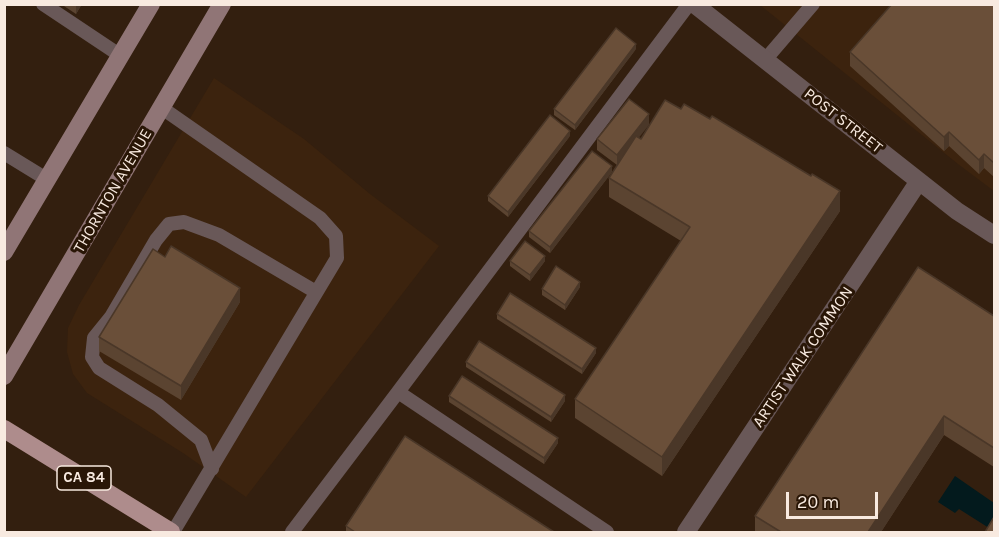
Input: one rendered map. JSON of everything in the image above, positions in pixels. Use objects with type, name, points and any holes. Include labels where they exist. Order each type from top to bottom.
[{"type":"main road","name":"CA 84","points":[[4,429],[167,531]]},
{"type":"street","points":[[4,252],[151,4]]},
{"type":"street","name":"THORNTON AVENUE","points":[[4,376],[222,4]]},
{"type":"street","name":"POST STREET","points":[[694,4],[919,181],[994,235]]},
{"type":"street","name":"ARTIST WALK COMMON","points":[[686,532],[919,181]]},
{"type":"lane","points":[[43,4],[121,56]]},
{"type":"lane","points":[[292,532],[689,4]]},
{"type":"lane","points":[[765,60],[813,4]]},
{"type":"lane","points":[[162,108],[320,218],[336,236],[337,258],[212,470],[167,531]]},
{"type":"lane","points":[[4,153],[48,180]]},
{"type":"lane","points":[[212,470],[201,440],[158,405],[99,368],[92,357],[94,338],[111,317],[156,240],[169,224],[184,222],[219,235],[316,292]]},
{"type":"lane","points":[[398,392],[606,532]]},
{"type":"shaded area","points":[[760,5],[994,5],[994,191],[958,164]]},
{"type":"shaded area","points":[[214,78],[304,139],[370,194],[439,246],[246,497],[183,453],[87,393],[73,374],[67,352],[68,328],[79,305]]},
{"type":"water","points":[[955,476],[994,503],[994,519],[989,528],[959,509],[955,513],[938,502]]},
{"type":"building","points":[[892,4],[994,4],[994,163],[984,154],[979,160],[949,132],[944,137],[850,52]]},
{"type":"building","points":[[616,28],[636,44],[575,125],[554,109]]},
{"type":"building","points":[[629,99],[649,114],[617,155],[597,139]]},
{"type":"building","points":[[665,100],[681,109],[684,104],[710,119],[712,116],[840,191],[662,457],[575,399],[690,227],[609,178],[636,136],[641,139]]},
{"type":"building","points":[[550,115],[570,131],[508,212],[488,196]]},
{"type":"building","points":[[592,151],[612,166],[550,247],[529,231]]},
{"type":"building","points":[[525,241],[545,256],[530,275],[510,261]]},
{"type":"building","points":[[171,246],[240,288],[181,386],[99,337],[153,249],[165,257]]},
{"type":"building","points":[[556,266],[580,282],[565,305],[542,289]]},
{"type":"building","points":[[918,267],[994,316],[994,448],[944,416],[868,532],[781,532],[755,516]]},
{"type":"building","points":[[510,293],[596,348],[582,369],[497,314]]},
{"type":"building","points":[[479,341],[565,395],[551,417],[466,362]]},
{"type":"building","points":[[462,376],[558,438],[544,458],[449,396]]},
{"type":"building","points":[[405,436],[554,532],[355,532],[346,526]]},
{"type":"building","points":[[994,517],[994,532],[985,532]]}]
